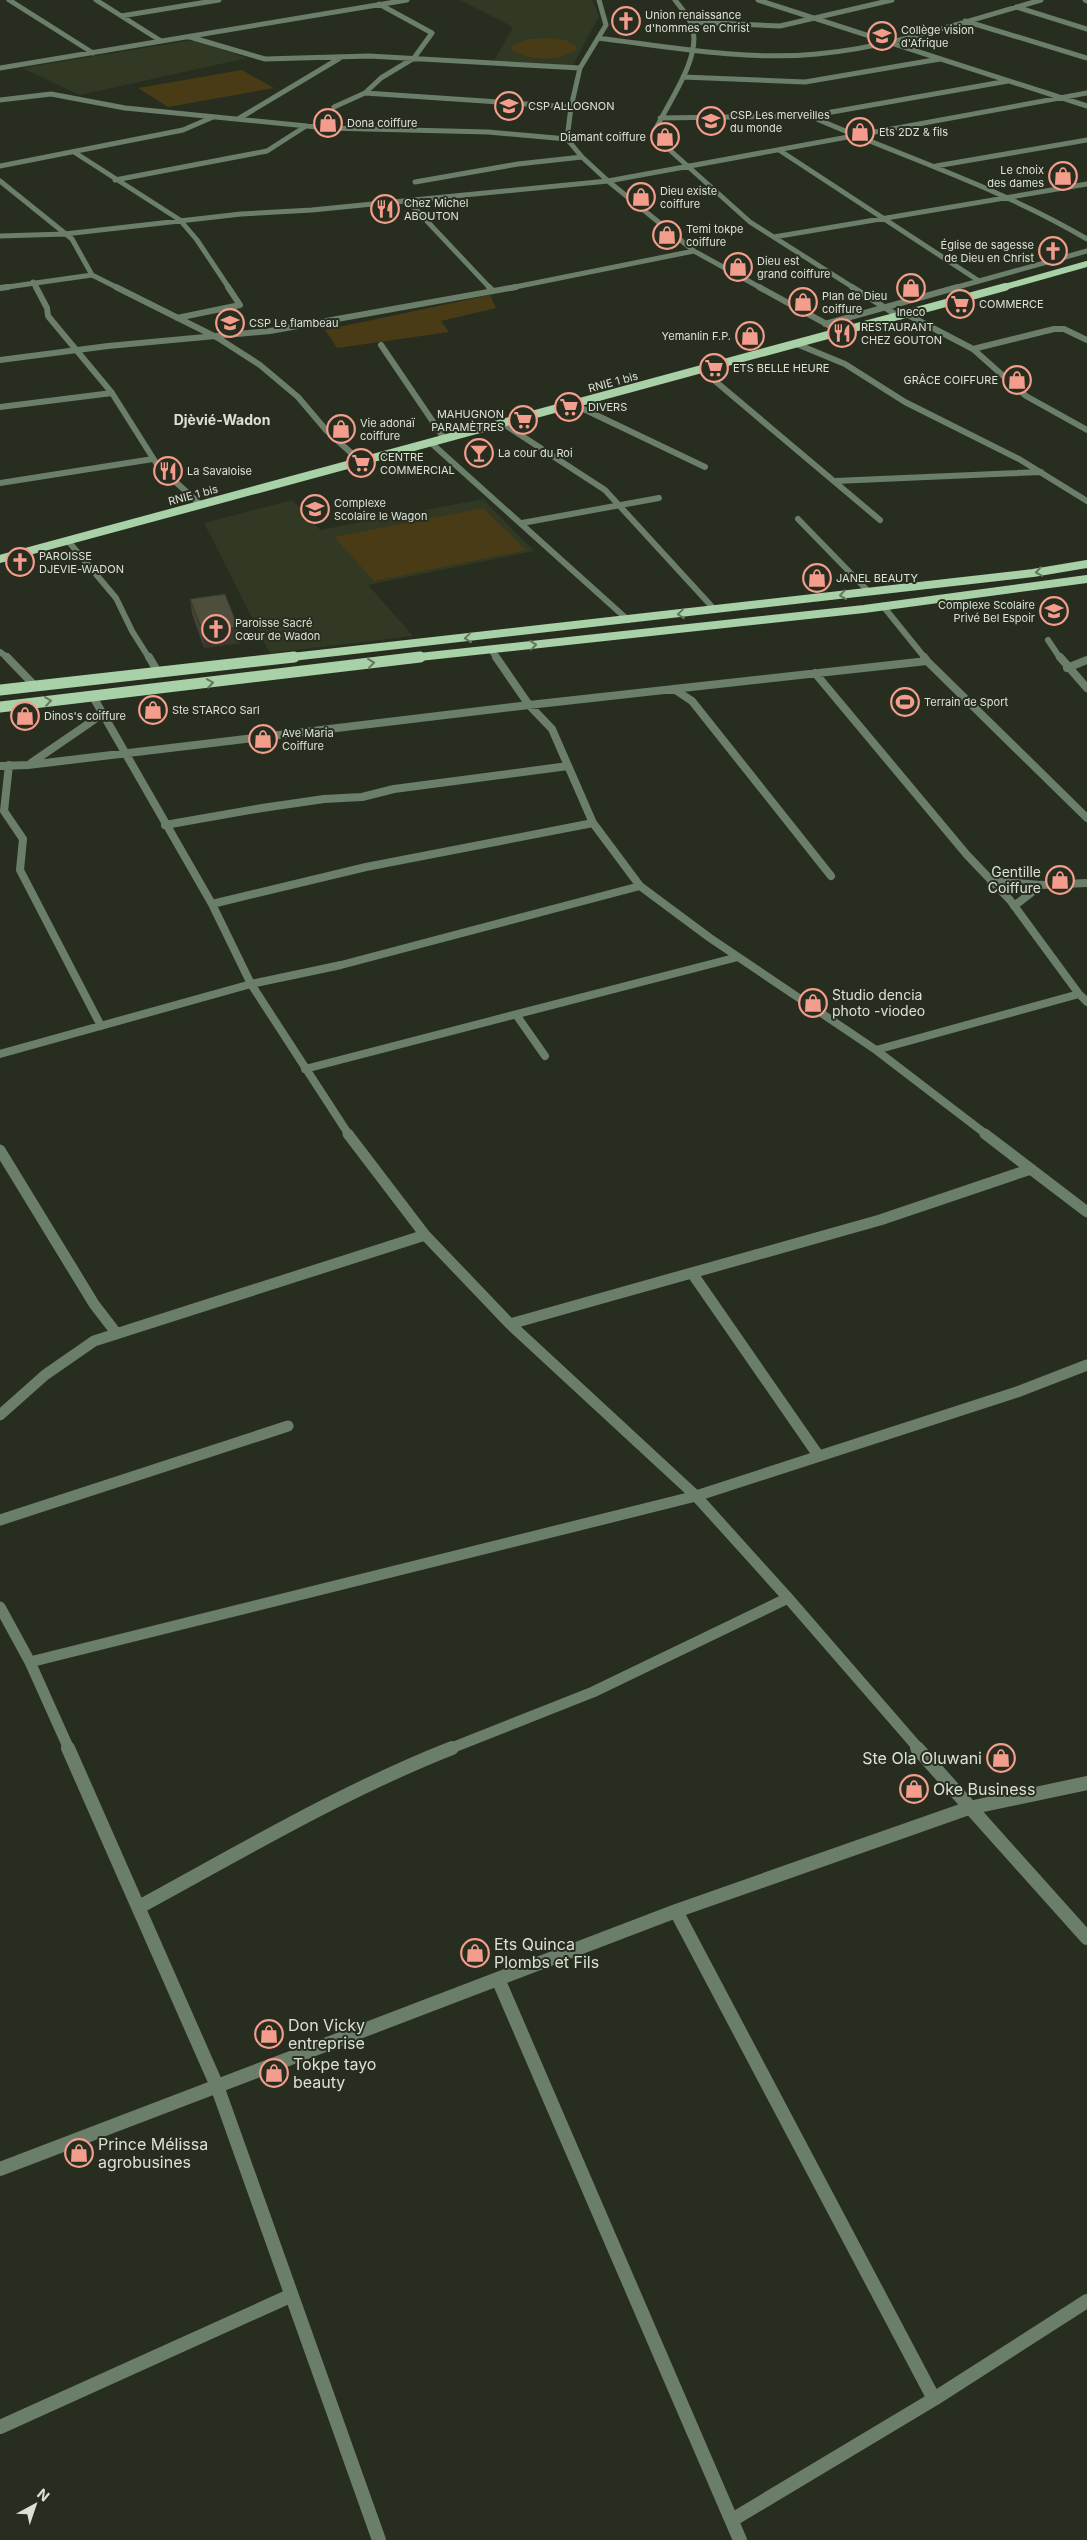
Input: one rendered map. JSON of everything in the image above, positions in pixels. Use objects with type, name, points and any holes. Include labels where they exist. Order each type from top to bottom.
[{"type":"main road","name":"RNIE 1 bis","points":[[0,559],[444,438],[904,316],[1087,264]]},
{"type":"main road","points":[[0,690],[715,610],[1034,573],[1087,564]]},
{"type":"main road","points":[[0,707],[92,695],[160,690],[490,649],[642,634],[883,606],[1087,579]]},
{"type":"street","points":[[9,0],[93,53]]},
{"type":"street","points":[[96,0],[161,41]]},
{"type":"street","points":[[178,0],[187,6]]},
{"type":"street","points":[[121,16],[219,0]]},
{"type":"street","points":[[334,107],[365,93],[381,78],[414,58],[432,33],[371,0]]},
{"type":"street","points":[[0,63],[3,67],[407,0]]},
{"type":"street","points":[[567,139],[571,107],[580,68],[606,25],[604,12],[599,0]]},
{"type":"street","points":[[675,0],[690,22],[693,31],[692,51],[683,77],[660,118],[653,135],[750,222],[886,307],[973,349],[1026,396],[1087,430]]},
{"type":"street","points":[[758,0],[1087,106]]},
{"type":"street","points":[[690,22],[773,27],[892,0]]},
{"type":"street","points":[[598,38],[692,51],[804,55],[888,41],[1041,0]]},
{"type":"street","points":[[1015,7],[1087,28]]},
{"type":"street","points":[[964,21],[1087,58]]},
{"type":"street","points":[[188,37],[266,60],[343,56],[414,58],[580,68]]},
{"type":"street","points":[[238,119],[343,56]]},
{"type":"street","points":[[683,77],[805,82],[942,59]]},
{"type":"street","points":[[660,118],[809,116],[1008,80]]},
{"type":"street","points":[[365,93],[571,107]]},
{"type":"street","points":[[0,236],[65,234],[180,220],[408,201],[608,181],[1065,99],[1087,93]]},
{"type":"street","points":[[0,100],[55,94],[125,108],[306,126],[488,132],[567,139],[582,157],[608,181],[694,251],[841,332]]},
{"type":"street","points":[[809,116],[854,137],[936,167],[1007,196],[1058,221],[1087,240]]},
{"type":"street","points":[[0,166],[183,130],[214,117]]},
{"type":"street","points":[[115,180],[267,151],[306,126]]},
{"type":"street","points":[[936,167],[1087,140]]},
{"type":"street","points":[[778,150],[979,281]]},
{"type":"street","points":[[74,152],[180,220],[198,240],[240,305],[177,318]]},
{"type":"street","points":[[429,199],[423,189],[415,182],[518,164],[582,157]]},
{"type":"street","points":[[0,181],[77,245],[92,275]]},
{"type":"street","points":[[774,237],[1007,196],[1087,184]]},
{"type":"street","points":[[408,201],[493,290]]},
{"type":"street","points":[[0,360],[74,349],[185,338],[218,338],[355,317],[694,251]]},
{"type":"street","points":[[825,324],[1087,251]]},
{"type":"street","points":[[0,288],[92,275],[218,338],[260,365],[298,397],[326,430],[360,461]]},
{"type":"street","points":[[33,282],[48,316],[112,393],[158,466],[201,505]]},
{"type":"street","points":[[973,349],[1054,329],[1064,329],[1087,340]]},
{"type":"street","points":[[799,344],[845,364],[905,402],[1042,472],[1087,501]]},
{"type":"street","points":[[381,346],[444,438]]},
{"type":"street","points":[[702,370],[880,520]]},
{"type":"street","points":[[0,407],[112,393]]},
{"type":"street","points":[[574,404],[705,467]]},
{"type":"street","points":[[502,423],[605,490],[715,610]]},
{"type":"street","points":[[430,442],[628,620]]},
{"type":"street","points":[[0,483],[153,459]]},
{"type":"street","points":[[835,481],[1042,472]]},
{"type":"street","points":[[522,523],[659,498]]},
{"type":"street","points":[[798,518],[870,592]]},
{"type":"street","points":[[68,541],[116,598],[132,631],[158,672]]},
{"type":"street","points":[[883,606],[927,661],[1085,814]]},
{"type":"street","points":[[1048,640],[1066,668],[1087,688]]},
{"type":"street","points":[[490,649],[529,705],[552,729],[593,823],[640,886],[738,957],[876,1050],[1087,1212]]},
{"type":"street","points":[[0,652],[35,686]]},
{"type":"street","points":[[1066,668],[1087,660]]},
{"type":"street","points":[[101,1026],[20,870],[23,839],[4,811],[4,765],[28,765],[529,705],[927,661]]},
{"type":"street","points":[[815,673],[1014,906],[1079,994],[1087,1002]]},
{"type":"street","points":[[692,701],[699,686]]},
{"type":"street","points":[[674,690],[692,701],[831,876]]},
{"type":"street","points":[[92,695],[212,904],[252,984],[351,1138],[425,1235],[510,1324],[696,1496],[788,1598],[969,1808],[1087,1938]]},
{"type":"street","points":[[28,765],[104,713]]},
{"type":"street","points":[[165,825],[262,808],[324,799],[362,797],[394,789],[568,766]]},
{"type":"street","points":[[212,904],[366,867],[593,823]]},
{"type":"street","points":[[991,881],[1041,885],[1087,883]]},
{"type":"street","points":[[1014,906],[1041,885]]},
{"type":"street","points":[[0,1054],[252,984],[341,965],[640,886]]},
{"type":"street","points":[[305,1069],[517,1016],[738,957]]},
{"type":"street","points":[[876,1050],[1079,994]]},
{"type":"street","points":[[517,1016],[545,1056]]},
{"type":"street","points":[[0,1150],[94,1304],[117,1334]]},
{"type":"street","points":[[510,1324],[880,1220],[1031,1169]]},
{"type":"street","points":[[0,1415],[32,1383],[64,1358],[94,1341],[425,1235]]},
{"type":"street","points":[[692,1273],[818,1455]]},
{"type":"street","points":[[30,1662],[696,1496],[1017,1392],[1087,1365]]},
{"type":"street","points":[[0,1520],[288,1426]]},
{"type":"street","points":[[139,1907],[303,1818],[402,1768],[593,1692],[788,1598]]},
{"type":"street","points":[[0,1606],[30,1662],[217,2086],[290,2296],[380,2540]]},
{"type":"street","points":[[0,2169],[676,1911],[969,1808],[1087,1783]]},
{"type":"street","points":[[676,1911],[934,2399]]},
{"type":"street","points":[[498,1979],[740,2540]]},
{"type":"street","points":[[0,2426],[290,2296]]},
{"type":"street","points":[[732,2520],[934,2399],[1087,2301]]},
{"type":"shaded area","points":[[460,0],[592,0],[599,16],[573,65],[494,61],[513,27]]},
{"type":"shaded area","points":[[548,38],[566,40],[576,46],[576,50],[570,54],[553,58],[534,58],[512,49],[512,45],[528,39]]},
{"type":"shaded area","points":[[187,41],[198,41],[247,58],[80,95],[22,68]]},
{"type":"shaded area","points":[[242,70],[274,88],[168,107],[138,88]]},
{"type":"shaded area","points":[[490,295],[496,308],[441,321],[449,332],[337,348],[325,330]]},
{"type":"shaded area","points":[[483,499],[534,551],[368,585],[413,636],[270,653],[204,523],[292,500],[320,530]]},
{"type":"shaded area","points":[[483,508],[526,550],[374,581],[334,537]]},
{"type":"building","points":[[225,594],[238,627],[203,632],[190,599]]},
{"type":"place","name":"Union renaissance d'hommes en Christ","points":[[626,21]]},
{"type":"place","name":"Collège vision d'Afrique","points":[[882,36]]},
{"type":"place","name":"CSP ALLOGNON","points":[[509,106]]},
{"type":"place","name":"CSP Les merveilles du monde","points":[[711,121]]},
{"type":"place","name":"Dona coiffure","points":[[328,123]]},
{"type":"place","name":"Ets 2DZ & fils","points":[[860,132]]},
{"type":"place","name":"Diamant coiffure","points":[[665,137]]},
{"type":"place","name":"Le choix des dames","points":[[1063,176]]},
{"type":"place","name":"Dieu existe coiffure","points":[[641,197]]},
{"type":"place","name":"Chez Michel ABOUTON","points":[[385,209]]},
{"type":"place","name":"Temi tokpe coiffure","points":[[667,235]]},
{"type":"place","name":"Église de sagesse de Dieu en Christ","points":[[1053,251]]},
{"type":"place","name":"Dieu est grand coiffure","points":[[738,267]]},
{"type":"place","name":"Ineco","points":[[911,288]]},
{"type":"place","name":"Plan de Dieu coiffure","points":[[803,302]]},
{"type":"place","name":"COMMERCE","points":[[960,304]]},
{"type":"place","name":"CSP Le flambeau","points":[[230,323]]},
{"type":"place","name":"RESTAURANT CHEZ GOUTON","points":[[842,333]]},
{"type":"place","name":"Yemanlin F.P.","points":[[750,336]]},
{"type":"place","name":"ETS BELLE HEURE","points":[[714,368]]},
{"type":"place","name":"GRÂCE COIFFURE","points":[[1017,380]]},
{"type":"place","name":"DIVERS","points":[[569,407]]},
{"type":"place","name":"MAHUGNON PARAMÈTRES","points":[[523,420]]},
{"type":"place","name":"Vie adonaï coiffure","points":[[341,429]]},
{"type":"place","name":"La cour du Roi","points":[[479,453]]},
{"type":"place","name":"CENTRE COMMERCIAL","points":[[361,463]]},
{"type":"place","name":"La Savaloise","points":[[168,471]]},
{"type":"place","name":"Complexe Scolaire le Wagon","points":[[315,509]]},
{"type":"place","name":"PAROISSE DJEVIE-WADON","points":[[20,562]]},
{"type":"place","name":"JANEL BEAUTY","points":[[817,578]]},
{"type":"place","name":"Complexe Scolaire Privé Bel Espoir","points":[[1054,611]]},
{"type":"place","name":"Paroisse Sacré Cœur de Wadon","points":[[216,629]]},
{"type":"place","name":"Terrain de Sport","points":[[905,702]]},
{"type":"place","name":"Ste STARCO Sarl","points":[[153,710]]},
{"type":"place","name":"Dinos's coiffure","points":[[25,716]]},
{"type":"place","name":"Ave Maria Coiffure","points":[[263,739]]},
{"type":"place","name":"Gentille Coiffure","points":[[1060,880]]},
{"type":"place","name":"Studio dencia photo -viodeo","points":[[813,1003]]},
{"type":"place","name":"Ste Ola Oluwani","points":[[1001,1758]]},
{"type":"place","name":"Oke Business","points":[[914,1789]]},
{"type":"place","name":"Ets Quinca Plombs et Fils","points":[[475,1953]]},
{"type":"place","name":"Don Vicky entreprise","points":[[269,2034]]},
{"type":"place","name":"Tokpe tayo beauty","points":[[274,2073]]},
{"type":"place","name":"Prince Mélissa agrobusines","points":[[79,2153]]},
{"type":"district","name":"Djèvié-Wadon","points":[[222,420]]}]
